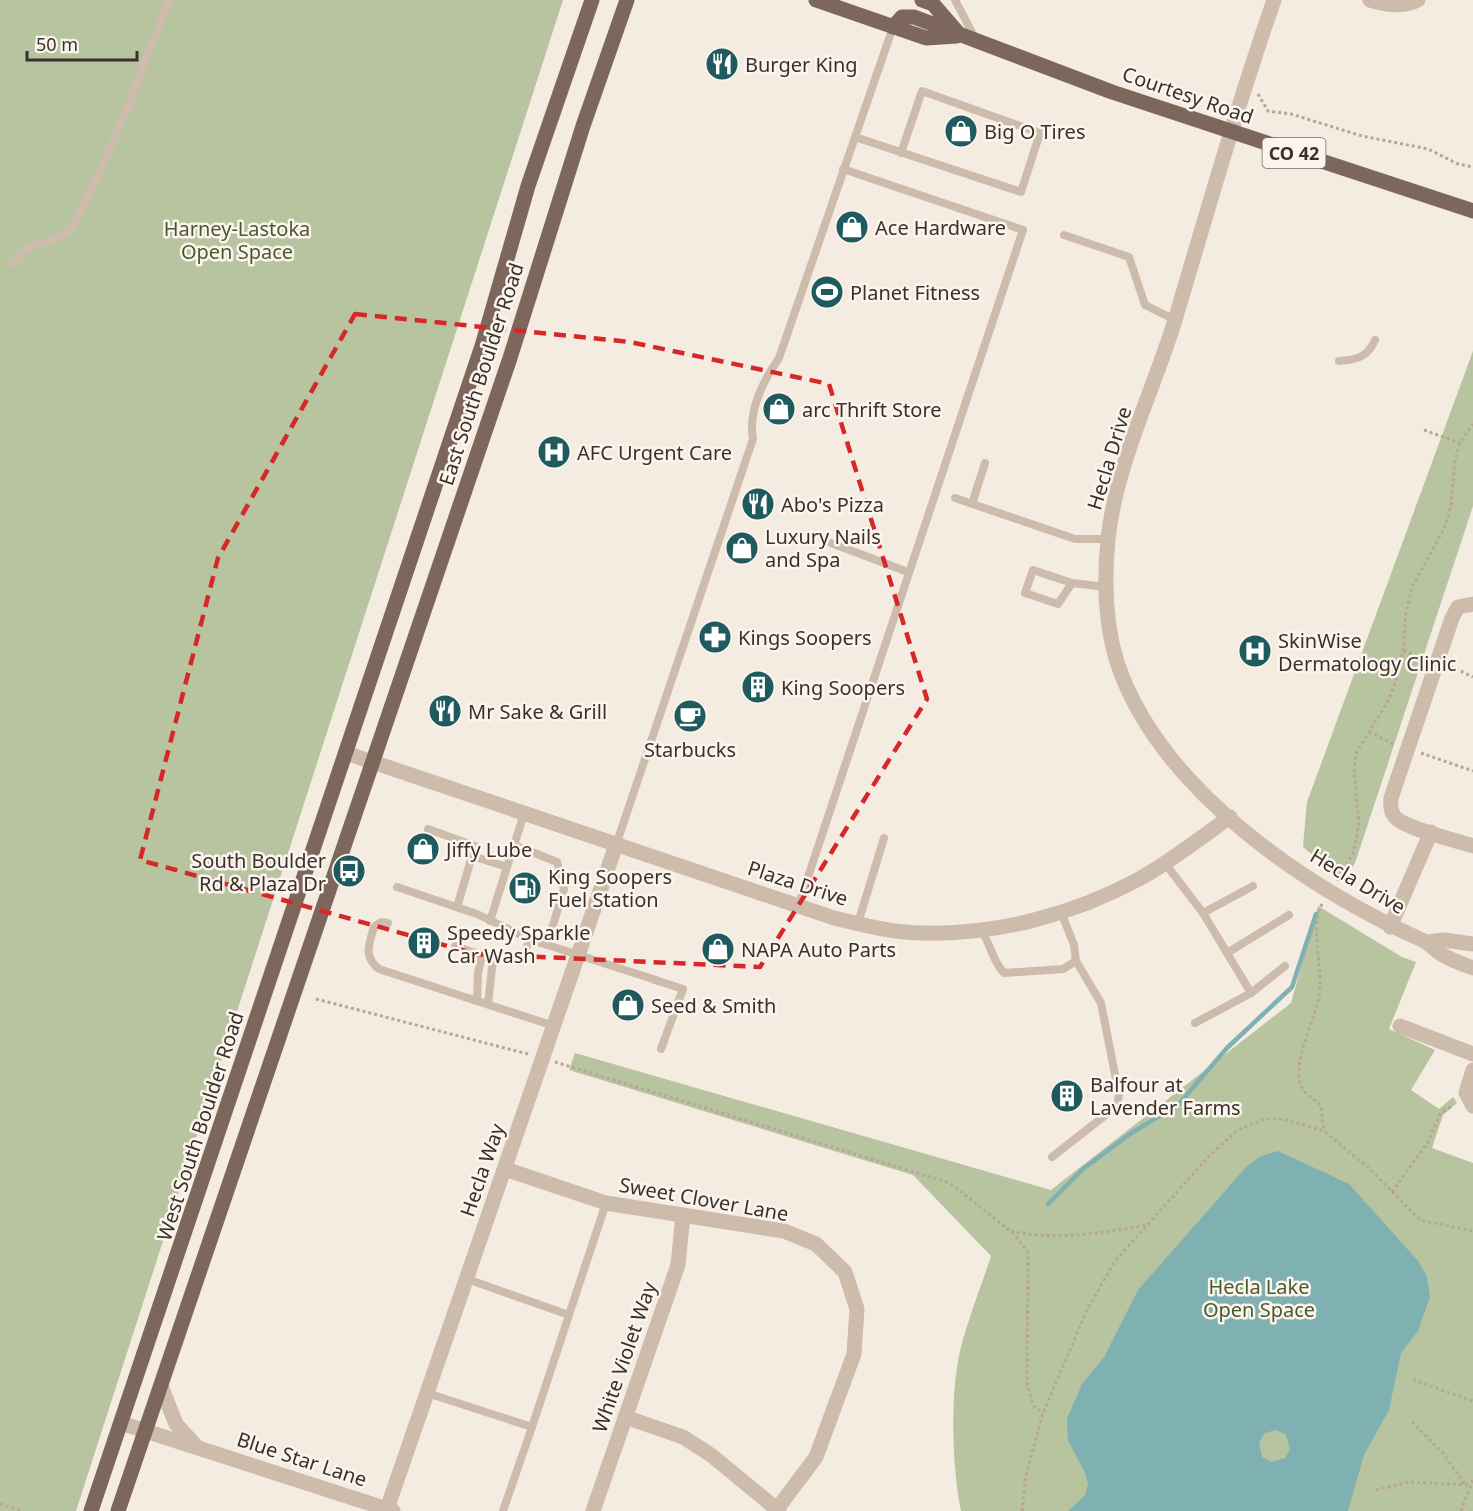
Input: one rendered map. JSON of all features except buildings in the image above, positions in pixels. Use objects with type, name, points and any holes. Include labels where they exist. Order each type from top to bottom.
[{"type":"main road","name":"East South Boulder Road","points":[[346,753],[482,346],[528,186],[592,0]]},
{"type":"main road","name":"East South Boulder Road","points":[[371,761],[510,357],[583,126],[627,0]]},
{"type":"main road","points":[[816,0],[893,27],[902,17],[914,17],[960,35]]},
{"type":"main road","name":"Courtesy Road","points":[[922,0],[933,4],[960,35],[977,42],[1231,133],[1473,211]]},
{"type":"main road","name":"West South Boulder Road","points":[[92,1511],[346,753]]},
{"type":"main road","points":[[118,1511],[371,761]]},
{"type":"street","name":"Hecla Drive","points":[[1274,0],[1244,87],[1175,320],[1116,496],[1108,539],[1107,615],[1117,661],[1137,707],[1192,783],[1280,858],[1390,927],[1426,942],[1441,954],[1473,968]]},
{"type":"street","points":[[1370,0],[1393,5],[1418,0]]},
{"type":"street","points":[[1473,604],[1458,607],[1390,798],[1390,807],[1397,819],[1473,846]]},
{"type":"street","name":"Plaza Drive","points":[[346,753],[798,907],[858,924],[924,933],[981,930],[1061,912],[1094,901],[1141,877],[1230,817]]},
{"type":"street","points":[[1390,927],[1431,832]]},
{"type":"street","name":"Hecla Way","points":[[390,1510],[616,845]]},
{"type":"street","name":"Hecla Drive","points":[[1426,942],[1444,940],[1473,944]]},
{"type":"street","points":[[1400,1026],[1473,1054]]},
{"type":"street","points":[[1473,1070],[1466,1093],[1473,1106]]},
{"type":"street","name":"Sweet Clover Lane","points":[[505,1169],[606,1203],[784,1231],[816,1244],[845,1272],[857,1310],[854,1354],[816,1457],[778,1510]]},
{"type":"street","name":"White Violet Way","points":[[593,1511],[678,1265],[683,1215]]},
{"type":"street","points":[[160,1386],[176,1424],[197,1447]]},
{"type":"street","points":[[625,1417],[682,1437],[711,1455],[778,1510]]},
{"type":"street","name":"Blue Star Lane","points":[[121,1422],[390,1510]]},
{"type":"lane","points":[[11,264],[20,252],[31,246],[63,238],[74,226],[119,129],[169,0]]},
{"type":"lane","points":[[955,0],[977,42]]},
{"type":"lane","points":[[616,845],[753,439],[750,423],[767,375],[779,358],[893,27]]},
{"type":"lane","points":[[855,137],[900,153],[1021,192],[1040,133],[922,91],[900,153]]},
{"type":"lane","points":[[798,907],[1023,230],[843,169]]},
{"type":"lane","points":[[1064,235],[1129,258],[1145,305],[1175,320]]},
{"type":"lane","points":[[1339,361],[1351,360],[1367,354],[1375,340]]},
{"type":"lane","points":[[972,504],[985,463]]},
{"type":"lane","points":[[955,498],[1076,539],[1108,539]]},
{"type":"lane","points":[[831,543],[908,572]]},
{"type":"lane","points":[[1072,583],[1058,604],[1025,593],[1033,570],[1072,583],[1107,587]]},
{"type":"lane","points":[[490,921],[524,814]]},
{"type":"lane","points":[[428,829],[475,846],[457,907]]},
{"type":"lane","points":[[858,924],[884,838]]},
{"type":"lane","points":[[514,845],[557,862],[561,874],[564,889],[547,945]]},
{"type":"lane","points":[[472,856],[507,867]]},
{"type":"lane","points":[[1163,862],[1203,913],[1251,993]]},
{"type":"lane","points":[[1203,913],[1253,886]]},
{"type":"lane","points":[[397,887],[457,907],[529,939],[682,989],[661,1049]]},
{"type":"lane","points":[[1052,1157],[1117,1106],[1119,1095],[1101,1003],[1076,961],[1074,945],[1061,912]]},
{"type":"lane","points":[[1227,953],[1289,915]]},
{"type":"lane","points":[[388,924],[381,922],[374,927],[367,953],[371,963],[379,969],[554,1026]]},
{"type":"lane","points":[[981,930],[990,944],[995,965],[1004,973],[1063,969],[1076,961]]},
{"type":"lane","points":[[525,953],[529,939]]},
{"type":"lane","points":[[455,946],[493,959],[488,1005]]},
{"type":"lane","points":[[477,1001],[478,973],[482,956]]},
{"type":"lane","points":[[1195,1023],[1251,993],[1285,966]]},
{"type":"lane","points":[[503,1511],[606,1203]]},
{"type":"lane","points":[[467,1279],[569,1315]]},
{"type":"lane","points":[[428,1393],[532,1426]]},
{"type":"path","points":[[1244,87],[1261,95],[1268,111],[1291,114],[1362,136],[1428,149],[1458,164],[1473,167]]},
{"type":"path","points":[[1324,1131],[1321,1106],[1308,1096],[1300,1083],[1300,1062],[1319,996],[1321,969],[1317,920],[1320,908],[1354,851],[1359,823],[1354,772],[1356,753],[1387,703],[1403,651],[1406,613],[1412,587],[1444,529],[1451,506],[1455,460],[1460,443],[1473,424]]},
{"type":"path","points":[[1424,430],[1460,443]]},
{"type":"path","points":[[1403,651],[1437,661],[1473,677]]},
{"type":"path","points":[[1369,732],[1383,741],[1473,771]]},
{"type":"path","points":[[316,999],[520,1052]]},
{"type":"path","points":[[565,1065],[950,1183],[1010,1230],[1028,1253],[1027,1383],[1033,1405],[1043,1413]]},
{"type":"path","points":[[1392,1192],[1428,1142],[1440,1114],[1453,1105]]},
{"type":"path","points":[[1022,1511],[1026,1475],[1043,1413],[1087,1310],[1115,1261],[1151,1224],[1209,1156],[1238,1130],[1253,1121],[1283,1119],[1324,1131],[1371,1170],[1420,1220],[1473,1231]]},
{"type":"path","points":[[1010,1230],[1033,1236],[1121,1230],[1151,1224]]},
{"type":"path","points":[[1413,1380],[1473,1401]]},
{"type":"path","points":[[1412,1422],[1443,1453],[1465,1485]]},
{"type":"path","points":[[1461,1511],[1473,1480]]},
{"type":"path","points":[[1376,1490],[1409,1482],[1471,1485]]},
{"type":"path","points":[[0,1504],[22,1511]]},
{"type":"highlighted area","points":[[355,314],[630,342],[829,384],[927,699],[760,967],[476,954],[140,860],[218,558]]},
{"type":"green space","name":"Harney-Lastoka Open Space","points":[[0,0],[563,0],[76,1511],[0,1511]]},
{"type":"green space","points":[[1473,351],[1473,506],[1355,863],[1344,881],[1303,847],[1307,802]]},
{"type":"green space","name":"Hecla Lake Open Space","points":[[1318,906],[1402,957],[1416,962],[1389,1029],[1435,1050],[1411,1090],[1439,1109],[1453,1097],[1457,1103],[1443,1115],[1432,1148],[1473,1163],[1473,1511],[961,1511],[953,1431],[957,1369],[967,1327],[991,1256],[913,1175],[569,1070],[575,1053],[1051,1190],[1291,1003]]},
{"type":"water","points":[[1278,1151],[1349,1184],[1419,1262],[1427,1277],[1430,1297],[1418,1331],[1401,1353],[1389,1410],[1364,1455],[1348,1511],[1068,1511],[1085,1495],[1088,1485],[1085,1473],[1068,1440],[1067,1419],[1082,1384],[1104,1357],[1138,1290],[1247,1166],[1261,1156]],"holes":[[[1276,1430],[1286,1435],[1290,1449],[1285,1458],[1271,1462],[1262,1457],[1259,1442],[1265,1433]]]},
{"type":"waterway","points":[[1048,1204],[1083,1169],[1130,1134],[1179,1104],[1227,1048],[1292,987],[1316,914]]},
{"type":"place","name":"Burger King","points":[[722,64]]},
{"type":"place","name":"Big O Tires","points":[[961,131]]},
{"type":"place","name":"Ace Hardware","points":[[852,227]]},
{"type":"place","name":"Planet Fitness","points":[[827,292]]},
{"type":"place","name":"arc Thrift Store","points":[[779,409]]},
{"type":"place","name":"AFC Urgent Care","points":[[554,452]]},
{"type":"place","name":"Abo's Pizza","points":[[758,504]]},
{"type":"place","name":"Luxury Nails and Spa","points":[[742,548]]},
{"type":"place","name":"Kings Soopers","points":[[715,637]]},
{"type":"place","name":"SkinWise Dermatology Clinic","points":[[1255,651]]},
{"type":"place","name":"King Soopers","points":[[758,687]]},
{"type":"place","name":"Mr Sake & Grill","points":[[445,711]]},
{"type":"place","name":"Starbucks","points":[[690,716]]},
{"type":"place","name":"Jiffy Lube","points":[[423,849]]},
{"type":"place","name":"South Boulder Rd & Plaza Dr","points":[[349,871]]},
{"type":"place","name":"King Soopers Fuel Station","points":[[525,888]]},
{"type":"place","name":"Speedy Sparkle Car Wash","points":[[424,943]]},
{"type":"place","name":"NAPA Auto Parts","points":[[718,949]]},
{"type":"place","name":"Seed & Smith","points":[[628,1005]]},
{"type":"place","name":"Balfour at Lavender Farms","points":[[1067,1096]]}]
